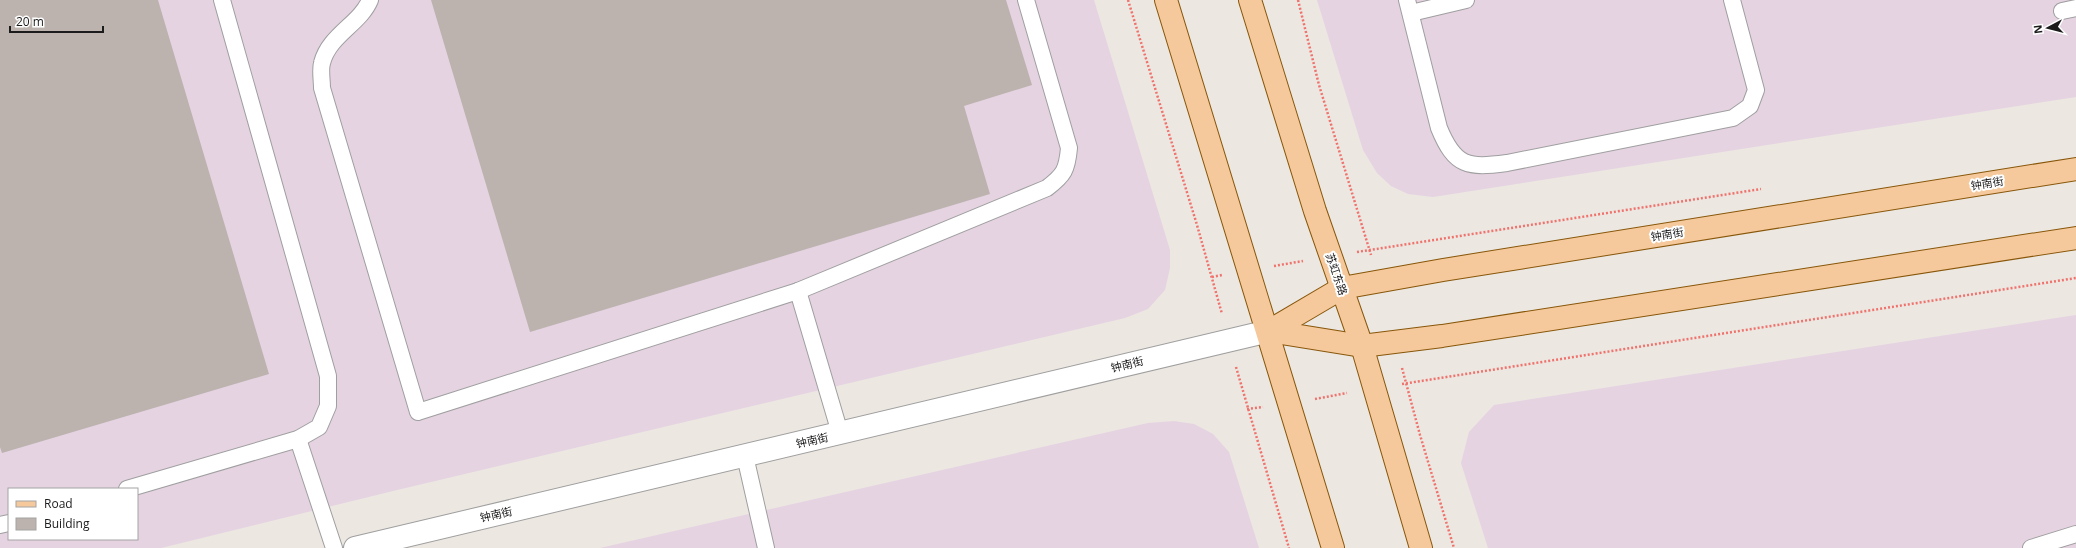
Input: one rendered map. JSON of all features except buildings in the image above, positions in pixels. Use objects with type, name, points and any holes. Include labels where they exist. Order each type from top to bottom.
[{"type":"main road","points":[[1166,0],[1269,331],[1333,548]]},
{"type":"main road","name":"苏虹东路","points":[[1250,0],[1315,211],[1362,346],[1373,388],[1421,548]]},
{"type":"main road","name":"钟南街","points":[[1269,331],[1342,288],[1450,269],[2076,169]]},
{"type":"main road","name":"钟南街","points":[[1269,331],[1362,346],[1442,336],[2076,238]]},
{"type":"street","name":"钟南街","points":[[355,548],[1269,331]]},
{"type":"lane","points":[[130,488],[298,439],[320,427],[328,406],[328,376],[222,0]]},
{"type":"lane","points":[[370,0],[367,8],[334,40],[322,63],[322,88],[418,412],[798,291],[1046,188],[1060,178],[1067,166],[1069,148],[1026,0]]},
{"type":"lane","points":[[1466,0],[1409,6],[1439,128],[1447,148],[1462,162],[1478,167],[1507,164],[1734,118],[1750,106],[1756,90],[1732,0]]},
{"type":"lane","points":[[798,291],[840,433]]},
{"type":"lane","points":[[298,439],[334,548]]},
{"type":"lane","points":[[745,456],[766,548]]},
{"type":"lane","points":[[2031,548],[2076,534]]},
{"type":"path","points":[[1128,0],[1212,277],[1247,409],[1289,548]]},
{"type":"path","points":[[1212,277],[1331,256],[1763,189]]},
{"type":"path","points":[[1247,409],[2076,278]]},
{"type":"shaded area","points":[[0,0],[1094,0],[1170,250],[1170,268],[1165,290],[1148,309],[1125,318],[393,491],[161,548],[0,548]]},
{"type":"shaded area","points":[[1317,0],[2076,0],[2076,97],[1433,197],[1408,194],[1391,186],[1377,173],[1363,150]]},
{"type":"shaded area","points":[[2076,315],[2076,548],[1488,548],[1461,463],[1469,432],[1494,405]]},
{"type":"shaded area","points":[[1174,421],[1194,424],[1213,434],[1229,452],[1259,548],[600,548],[1148,423]]}]
